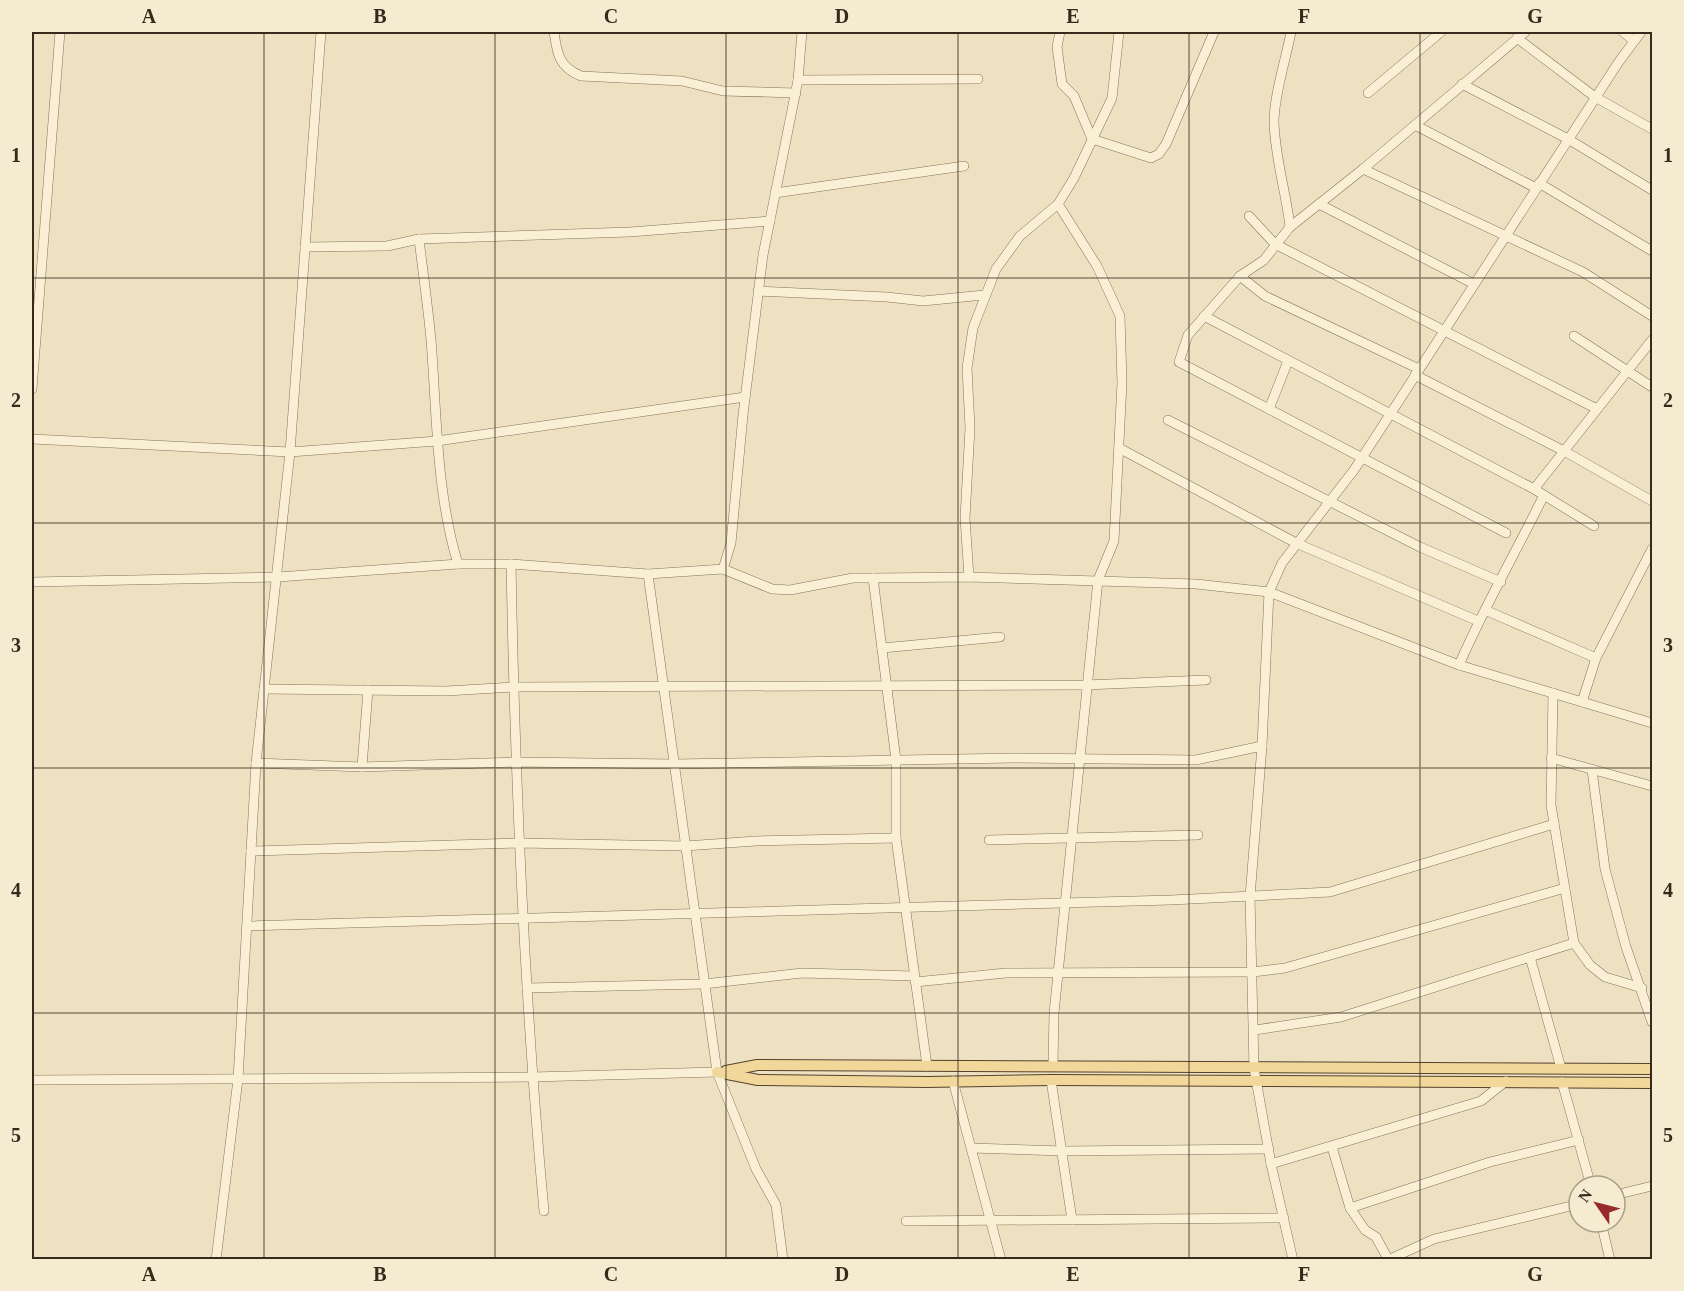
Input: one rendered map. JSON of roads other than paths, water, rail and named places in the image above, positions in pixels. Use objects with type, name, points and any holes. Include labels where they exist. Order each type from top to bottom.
[{"type":"main road","points":[[717,1072],[757,1065],[1653,1069]]},
{"type":"main road","points":[[717,1072],[758,1080],[1653,1083]]},
{"type":"street","points":[[32,389],[60,32]]},
{"type":"street","points":[[216,1260],[238,1079],[256,762],[290,452],[321,32]]},
{"type":"street","points":[[554,32],[560,63],[567,71],[581,76],[622,80],[682,81],[723,92],[796,93]]},
{"type":"street","points":[[723,569],[731,543],[758,291],[796,93],[802,32]]},
{"type":"street","points":[[1060,32],[1057,47],[1062,84],[1074,96],[1092,139],[1151,158],[1159,154],[1166,144],[1214,32]]},
{"type":"street","points":[[969,577],[965,518],[970,428],[967,369],[973,328],[996,269],[1020,236],[1058,204],[1092,139],[1112,98],[1119,32]]},
{"type":"street","points":[[1290,227],[1287,200],[1278,169],[1274,120],[1291,32]]},
{"type":"street","points":[[1368,93],[1441,32]]},
{"type":"street","points":[[1506,533],[1179,362],[1188,335],[1240,276],[1264,260],[1290,227],[1363,169],[1525,32]]},
{"type":"street","points":[[1623,32],[1634,41]]},
{"type":"street","points":[[1293,1260],[1255,1083],[1254,1068],[1255,1030],[1250,897],[1262,746],[1269,592],[1282,563],[1362,458],[1595,97],[1641,32]]},
{"type":"street","points":[[1517,38],[1595,97],[1653,129]]},
{"type":"street","points":[[798,80],[978,79]]},
{"type":"street","points":[[1462,84],[1568,139],[1653,190]]},
{"type":"street","points":[[1415,124],[1538,186],[1653,251]]},
{"type":"street","points":[[775,193],[963,166]]},
{"type":"street","points":[[1363,169],[1582,272],[1653,316]]},
{"type":"street","points":[[1053,1065],[1058,975],[1085,685],[1098,580],[1114,541],[1122,383],[1120,316],[1097,266],[1058,204]]},
{"type":"street","points":[[1319,204],[1474,284]]},
{"type":"street","points":[[1249,216],[1275,244],[1597,409]]},
{"type":"street","points":[[305,247],[387,246],[419,239],[630,232],[770,221]]},
{"type":"street","points":[[419,239],[438,441],[450,535],[459,564]]},
{"type":"street","points":[[1240,276],[1265,296],[1417,372],[1653,501]]},
{"type":"street","points":[[758,291],[887,297],[923,301],[984,295]]},
{"type":"street","points":[[1204,316],[1534,489],[1593,525]]},
{"type":"street","points":[[1574,336],[1653,387]]},
{"type":"street","points":[[1534,489],[1653,340]]},
{"type":"street","points":[[1269,409],[1288,361]]},
{"type":"street","points":[[32,439],[290,452],[438,441],[745,397]]},
{"type":"street","points":[[1168,420],[1329,502],[1501,582]]},
{"type":"street","points":[[1119,448],[1296,543],[1478,621]]},
{"type":"street","points":[[1459,665],[1478,621],[1501,582],[1544,495]]},
{"type":"street","points":[[1582,702],[1596,658],[1653,549]]},
{"type":"street","points":[[32,582],[278,577],[459,564],[511,564],[648,574],[723,569],[772,589],[790,590],[853,578],[969,577],[1154,581],[1269,592],[1459,665],[1653,723]]},
{"type":"street","points":[[511,564],[519,843],[532,1077],[544,1211]]},
{"type":"street","points":[[648,574],[717,1072],[756,1169],[776,1205],[783,1260]]},
{"type":"street","points":[[873,578],[896,760],[896,838],[927,1066]]},
{"type":"street","points":[[1485,610],[1596,658]]},
{"type":"street","points":[[882,648],[1000,637]]},
{"type":"street","points":[[264,688],[446,691],[513,687],[1085,685],[1206,680]]},
{"type":"street","points":[[362,767],[368,690]]},
{"type":"street","points":[[1553,693],[1551,758],[1554,824],[1574,943],[1590,965],[1605,977],[1642,988]]},
{"type":"street","points":[[256,762],[362,767],[515,762],[674,764],[1079,758],[1196,760],[1262,746]]},
{"type":"street","points":[[1551,758],[1653,786]]},
{"type":"street","points":[[1592,770],[1605,869],[1626,947],[1653,1022]]},
{"type":"street","points":[[247,926],[904,908],[1250,897],[1330,892],[1554,824]]},
{"type":"street","points":[[988,840],[1071,840],[1113,836],[1198,835]]},
{"type":"street","points":[[251,851],[519,843],[685,846],[756,841],[896,838]]},
{"type":"street","points":[[527,988],[704,984],[802,973],[915,979],[1006,973],[1058,975],[1253,972],[1285,968],[1565,888]]},
{"type":"street","points":[[1255,1030],[1341,1017],[1574,943]]},
{"type":"street","points":[[1530,957],[1561,1068]]},
{"type":"street","points":[[32,1080],[532,1077],[717,1072]]},
{"type":"street","points":[[1051,1080],[1072,1220]]},
{"type":"street","points":[[953,1081],[1001,1260]]},
{"type":"street","points":[[1272,1164],[1481,1101],[1506,1082]]},
{"type":"street","points":[[1562,1082],[1588,1174]]},
{"type":"street","points":[[1350,1208],[1490,1162],[1579,1140]]},
{"type":"street","points":[[1332,1147],[1350,1208],[1365,1230],[1376,1237],[1388,1259],[1434,1239],[1567,1207]]},
{"type":"street","points":[[972,1148],[1063,1151],[1269,1149]]},
{"type":"street","points":[[1627,1192],[1653,1186]]},
{"type":"street","points":[[906,1221],[1284,1218]]},
{"type":"street","points":[[1603,1234],[1610,1260]]}]
